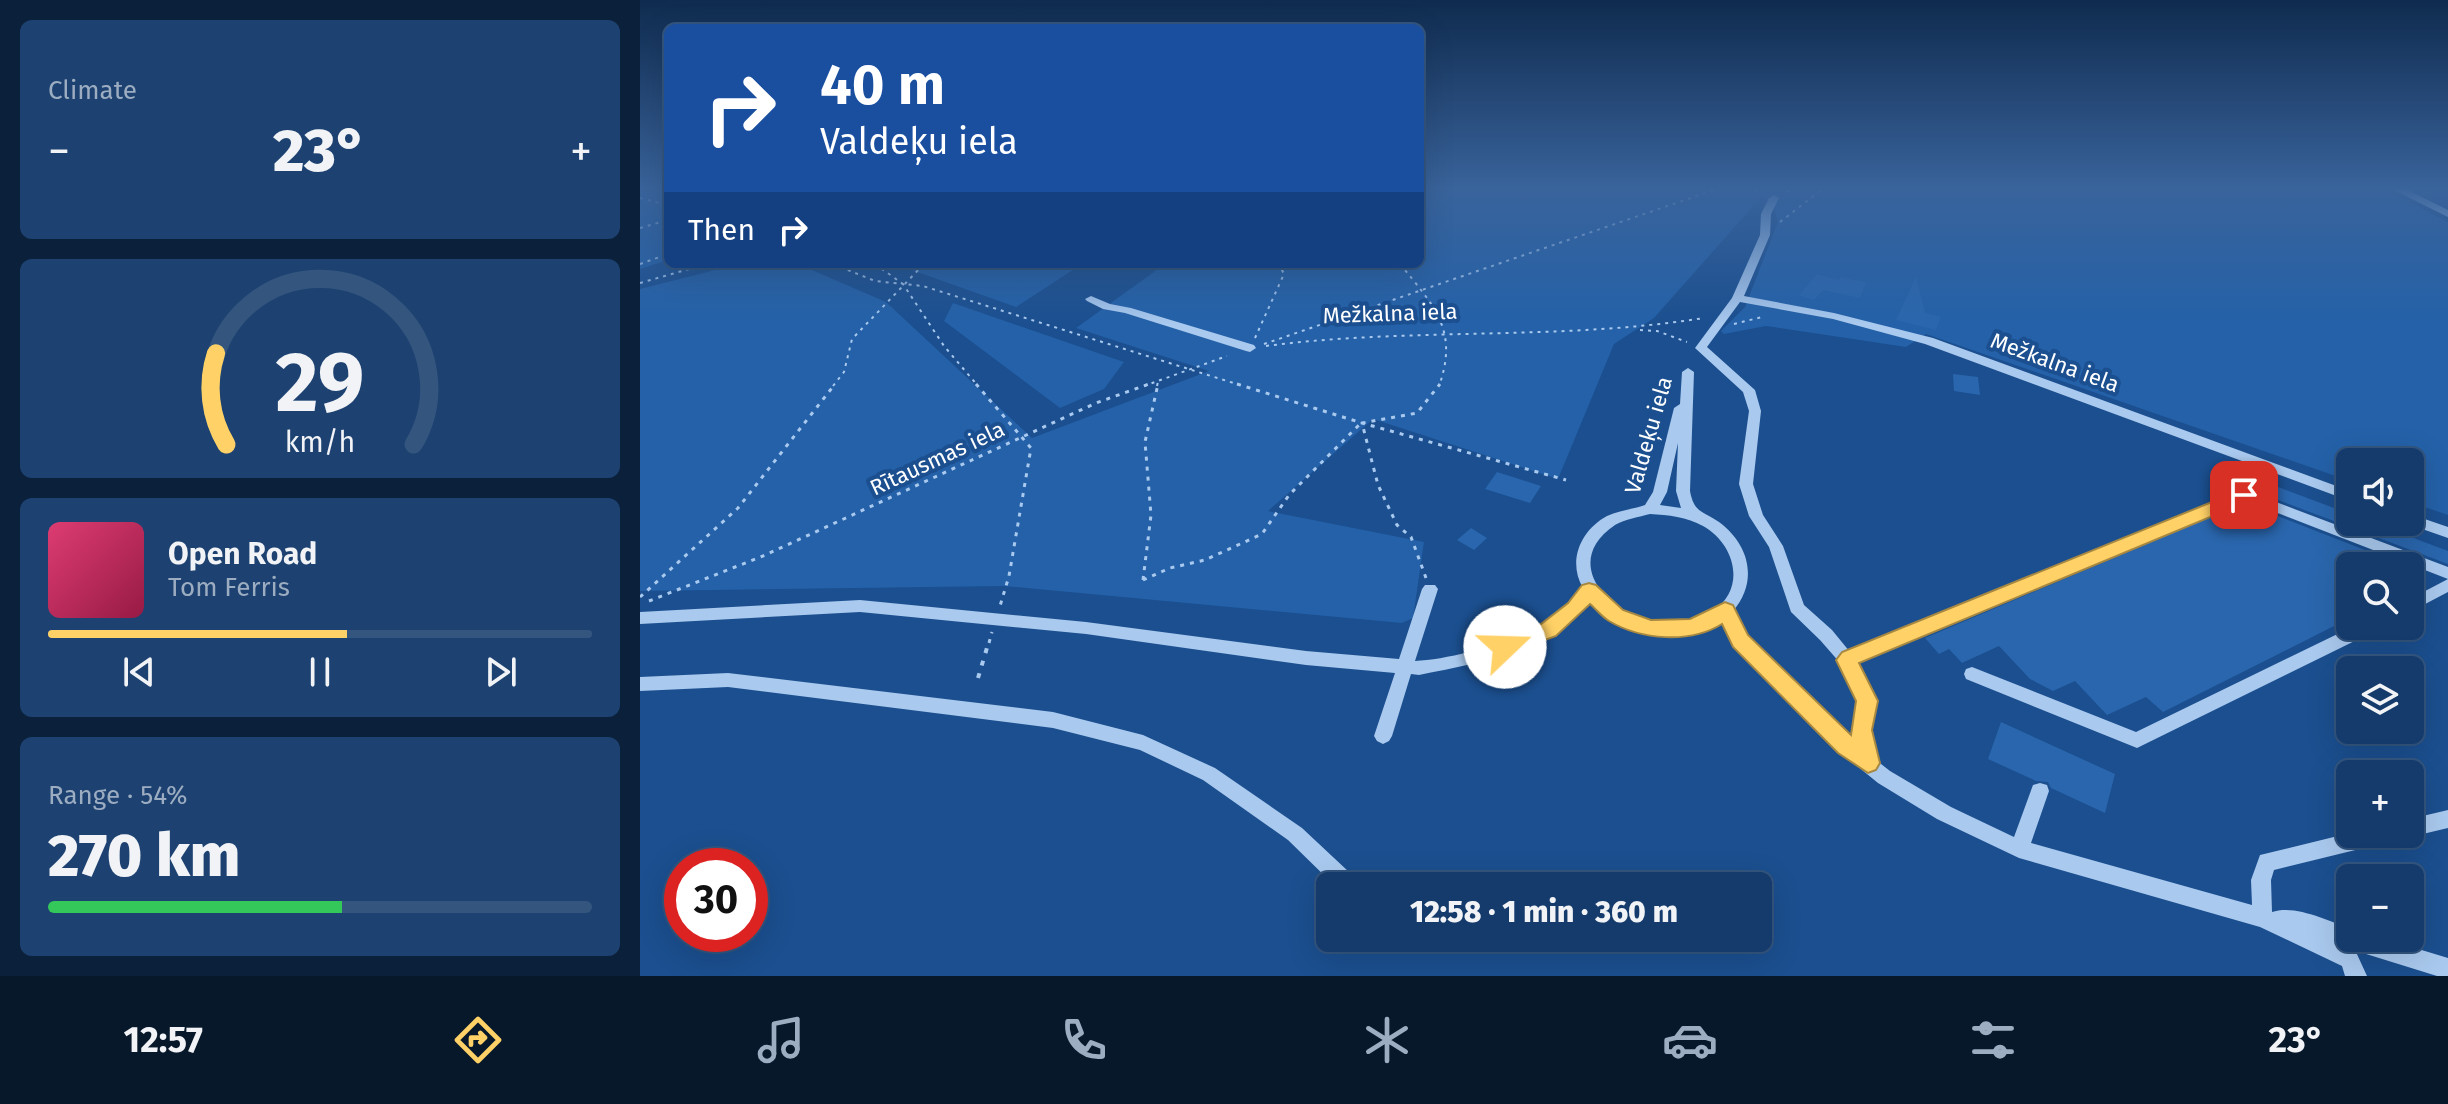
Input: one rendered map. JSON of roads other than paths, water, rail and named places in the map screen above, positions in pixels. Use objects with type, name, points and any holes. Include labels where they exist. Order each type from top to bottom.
[{"type":"street","points":[[1765,233],[1737,298],[1701,348],[1749,390],[1755,411],[1746,484],[1756,516],[1776,546],[1797,608],[1847,660],[1867,701],[1861,730],[1868,763]]},
{"type":"street","name":"Mežkalna iela","points":[[1737,298],[1796,308],[1968,354],[2336,491]]},
{"type":"street","points":[[1091,299],[1107,307],[1127,310],[1250,348]]},
{"type":"street","name":"Valdeķu iela","points":[[1650,509],[1660,492],[1688,372],[1683,491],[1685,502],[1695,516]]},
{"type":"street","points":[[1847,660],[2244,495],[2448,573]]},
{"type":"street","name":"Valdeķu iela","points":[[1589,591],[1582,574],[1581,557],[1586,542],[1597,529],[1612,518],[1650,509],[1673,510],[1695,516],[1727,537],[1737,551],[1742,566],[1742,582],[1737,597],[1725,610]]},
{"type":"street","points":[[2424,524],[2448,533]]},
{"type":"street","points":[[2424,598],[2448,585]]},
{"type":"street","points":[[1383,736],[1430,589]]},
{"type":"street","points":[[640,618],[860,606],[1086,628],[1306,658],[1419,668],[1483,655],[1548,630],[1575,609],[1589,591],[1616,615],[1651,628],[1690,627],[1709,621],[1725,610],[1741,641],[1846,746],[1937,809],[2019,849],[2262,918],[2349,959],[2356,976]]},
{"type":"street","points":[[1972,674],[2137,740],[2341,640]]},
{"type":"street","points":[[640,684],[728,680],[1053,720],[1143,743],[1209,774],[1295,834],[1335,872]]},
{"type":"street","points":[[2019,849],[2040,791]]},
{"type":"street","points":[[2424,825],[2448,819]]},
{"type":"street","points":[[2262,918],[2261,880],[2267,862],[2336,845]]},
{"type":"street","points":[[2262,918],[2298,922],[2448,969]]}]
